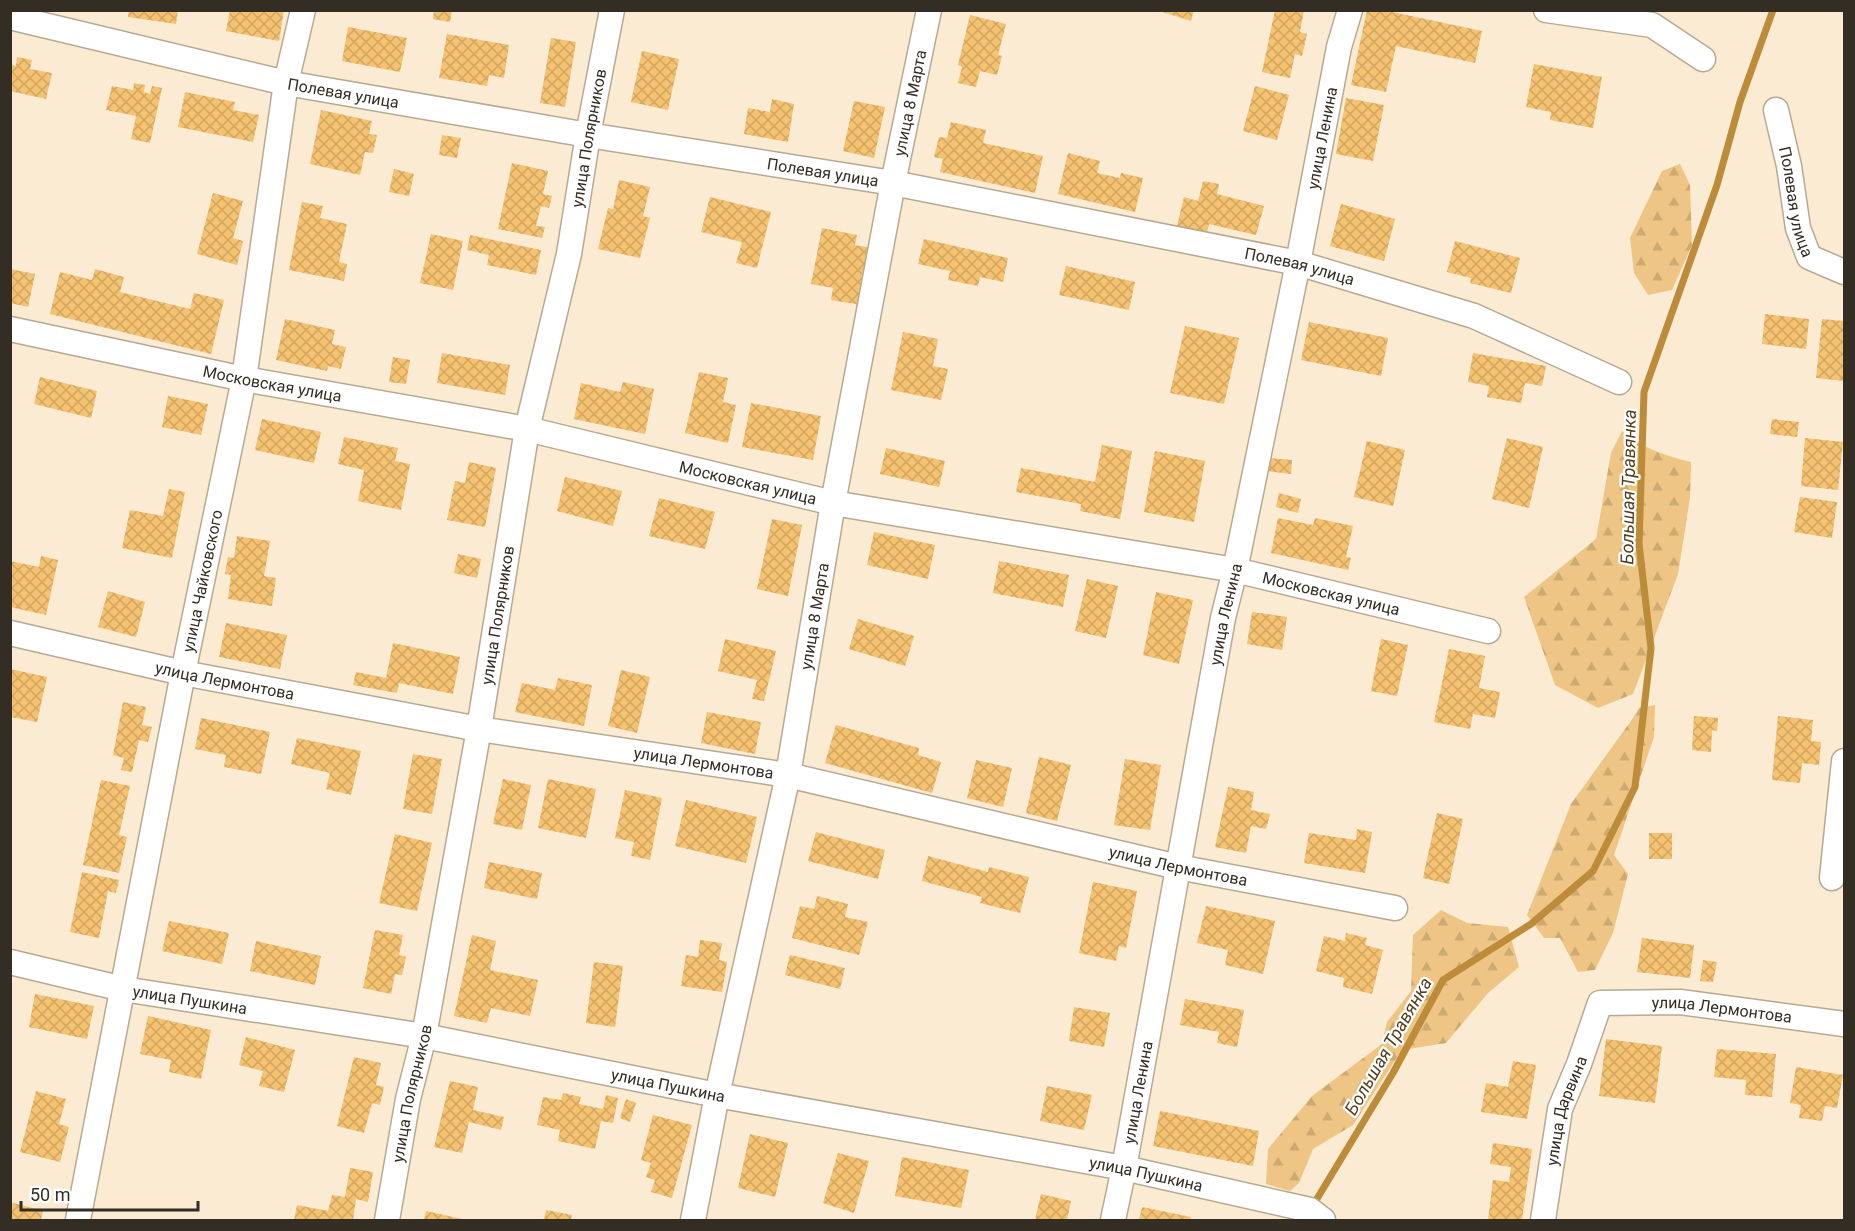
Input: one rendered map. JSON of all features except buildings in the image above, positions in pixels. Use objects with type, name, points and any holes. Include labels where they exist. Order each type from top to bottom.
[{"type":"street","name":"улица Чайковского","points":[[78,1221],[183,673],[244,379],[286,83],[303,10]]},
{"type":"street","name":"улица Полярников","points":[[387,1221],[408,1099],[424,1036],[479,729],[527,429],[569,254],[588,135],[612,10]]},
{"type":"street","name":"улица 8 Марта","points":[[693,1221],[717,1095],[788,775],[833,503],[892,183],[929,10]]},
{"type":"street","name":"улица Ленина","points":[[1113,1221],[1223,618],[1235,570],[1298,263],[1339,47],[1350,10]]},
{"type":"street","points":[[1546,10],[1652,25],[1702,59]]},
{"type":"street","name":"Полевая улица","points":[[10,17],[286,83],[588,135],[892,183],[1298,263],[1474,316],[1619,382]]},
{"type":"street","name":"Полевая улица","points":[[1776,110],[1789,166],[1798,228],[1809,257],[1845,272]]},
{"type":"street","name":"Московская улица","points":[[10,329],[244,379],[527,429],[833,503],[1235,570],[1488,631]]},
{"type":"street","name":"улица Лермонтова","points":[[10,633],[183,673],[479,729],[788,775],[1178,867],[1395,908]]},
{"type":"street","points":[[1832,878],[1845,761]]},
{"type":"street","name":"улица Пушкина","points":[[10,962],[123,989],[424,1036],[717,1095],[1124,1168],[1310,1210],[1323,1221]]},
{"type":"street","name":"улица Лермонтова","points":[[1600,1003],[1680,1002],[1845,1023]]},
{"type":"street","name":"улица Дарвина","points":[[1543,1221],[1560,1109],[1580,1065],[1600,1003]]},
{"type":"green space","points":[[1680,164],[1690,185],[1692,245],[1672,290],[1648,295],[1634,273],[1630,238],[1662,171]]},
{"type":"green space","points":[[1622,431],[1655,451],[1691,462],[1690,498],[1678,574],[1633,694],[1598,708],[1555,685],[1524,597],[1596,539],[1611,453]]},
{"type":"green space","points":[[1655,705],[1654,737],[1614,855],[1628,874],[1613,933],[1595,970],[1578,972],[1560,938],[1544,938],[1527,915],[1571,804],[1639,708]]},
{"type":"green space","points":[[1441,910],[1467,923],[1508,927],[1519,967],[1488,993],[1446,1043],[1402,1050],[1353,1125],[1313,1149],[1299,1183],[1290,1191],[1266,1184],[1268,1149],[1312,1096],[1382,1044],[1387,1022],[1411,991],[1413,935]]},
{"type":"waterway","name":"Большая Травянка","points":[[1312,1207],[1393,1073],[1443,980],[1531,924],[1593,871],[1635,787],[1651,648],[1639,544],[1644,392],[1717,185],[1740,102],[1773,10]]}]
